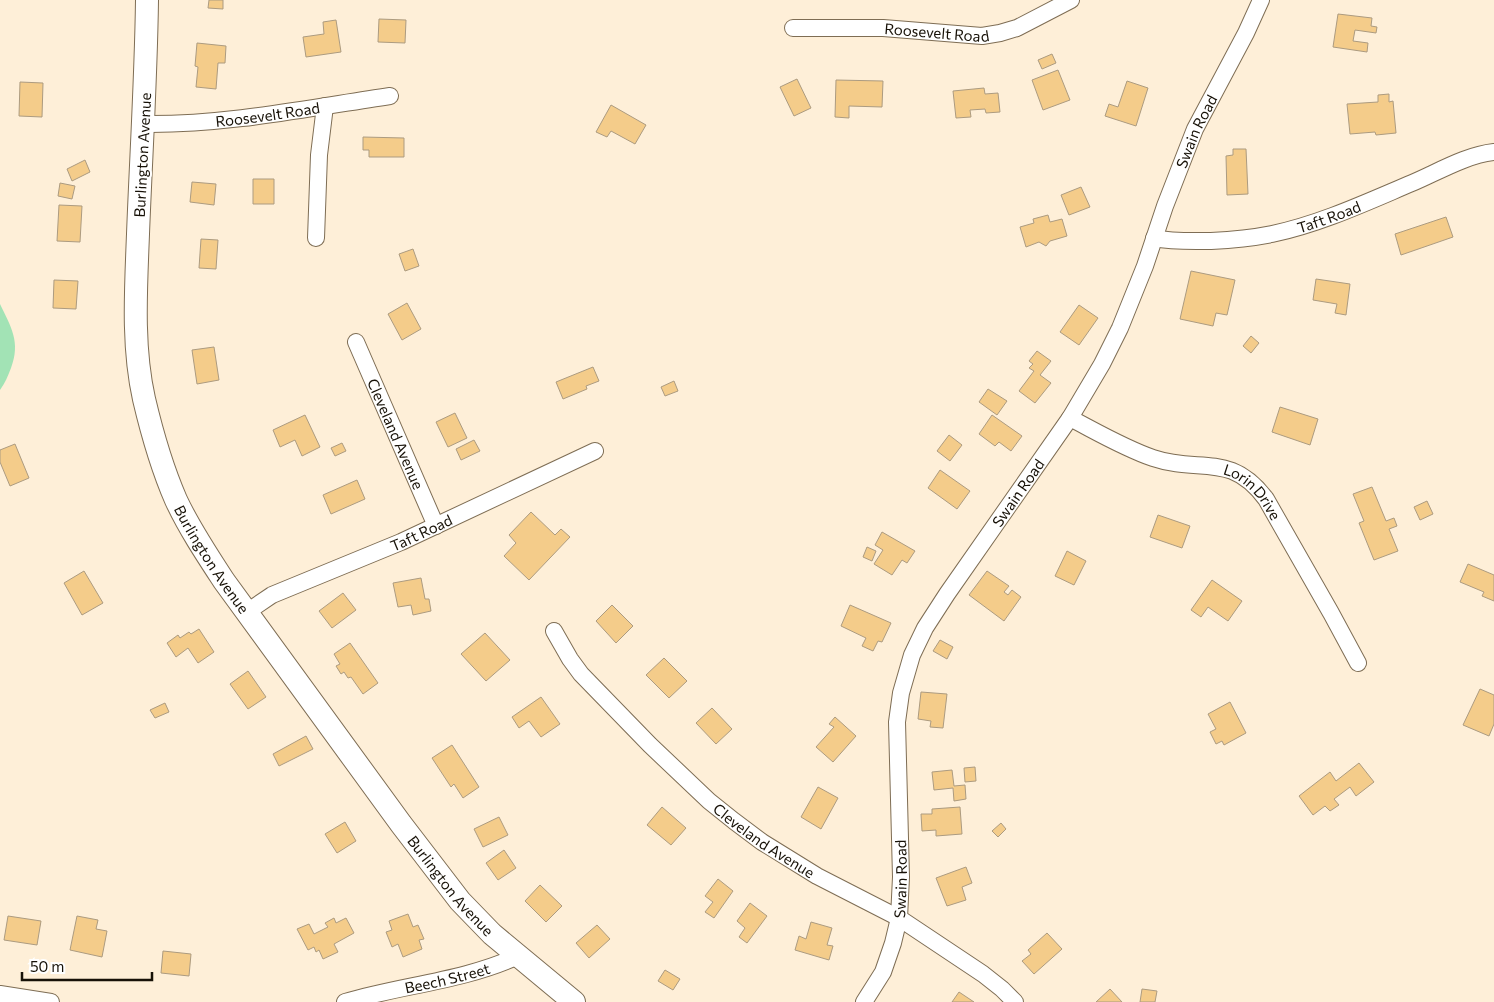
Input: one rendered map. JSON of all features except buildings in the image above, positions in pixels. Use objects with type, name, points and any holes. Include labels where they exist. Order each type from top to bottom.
[{"type":"main road","name":"Burlington Avenue","points":[[147,0],[144,124],[137,252],[136,328],[138,366],[153,435],[176,500],[206,554],[224,581],[401,824],[460,901],[492,934],[574,1002]]},
{"type":"street","name":"Roosevelt Road","points":[[793,28],[883,28],[966,36],[987,35],[1017,28],[1071,0]]},
{"type":"street","name":"Swain Road","points":[[864,1002],[883,972],[899,918],[901,877],[897,722],[908,664],[925,628],[1070,418],[1102,364],[1120,328],[1145,266],[1164,206],[1195,129],[1246,34],[1261,0]]},
{"type":"street","name":"Roosevelt Road","points":[[144,124],[198,122],[390,96]]},
{"type":"street","points":[[316,238],[319,155],[325,106]]},
{"type":"street","name":"Taft Road","points":[[1154,238],[1182,242],[1233,240],[1273,234],[1328,217],[1476,156],[1494,152]]},
{"type":"street","name":"Cleveland Avenue","points":[[356,342],[436,526]]},
{"type":"street","name":"Lorin Drive","points":[[1070,418],[1152,458],[1176,464],[1226,468],[1236,472],[1256,486],[1266,499],[1332,613],[1358,663]]},
{"type":"street","name":"Taft Road","points":[[247,612],[272,595],[401,542],[595,451]]},
{"type":"street","name":"Cleveland Avenue","points":[[554,631],[581,674],[650,745],[734,821],[762,842],[817,876],[899,918],[983,974],[1015,1002]]},
{"type":"street","name":"Beech Street","points":[[345,1002],[396,989],[479,972],[518,956]]},
{"type":"street","points":[[0,994],[51,1002]]},
{"type":"green space","points":[[0,304],[13,335],[15,350],[11,368],[0,390]]}]
